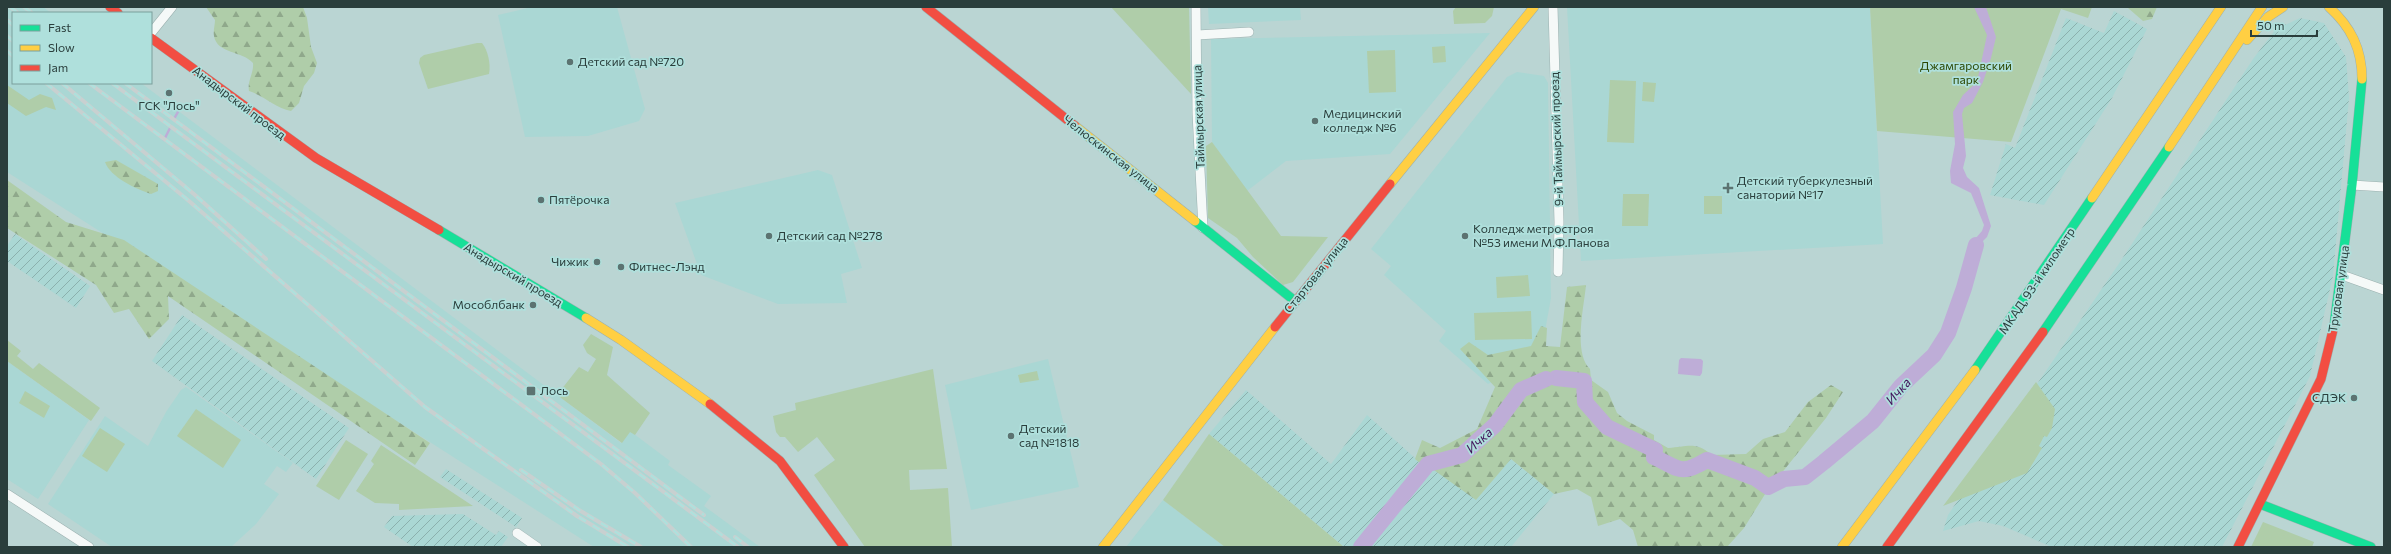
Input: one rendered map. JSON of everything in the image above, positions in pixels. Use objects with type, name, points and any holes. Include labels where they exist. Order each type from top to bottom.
[{"type":"main road","name":"Челюскинская улица","points":[[926,7],[1295,301]]},
{"type":"main road","name":"Стартовая улица","points":[[1103,547],[1295,301],[1534,7]]},
{"type":"main road","name":"МКАД, 93-й километр","points":[[1842,547],[1997,340],[2221,7]]},
{"type":"main road","points":[[1887,547],[1968,438],[2097,255],[2262,7]]},
{"type":"main road","points":[[2223,67],[2268,17],[2283,7]]},
{"type":"main road","name":"Трудовая улица","points":[[2238,547],[2321,379],[2331,342],[2342,275],[2352,185],[2361,97],[2362,62],[2355,38],[2340,17],[2330,8]]},
{"type":"main road","name":"Анадырский проезд","points":[[152,39],[316,158],[556,300],[631,347],[688,387],[750,434],[780,461],[844,547]]},
{"type":"main road","points":[[2260,504],[2371,547]]},
{"type":"street","points":[[152,32],[172,7]]},
{"type":"street","name":"Таймырская улица","points":[[1196,7],[1197,113],[1203,228]]},
{"type":"street","name":"9-й Таймырский проезд","points":[[1554,7],[1559,222],[1558,272]]},
{"type":"street","points":[[1197,35],[1249,32]]},
{"type":"street","points":[[2352,185],[2384,186]]},
{"type":"street","points":[[2342,275],[2384,290]]},
{"type":"street","points":[[7,494],[89,547]]},
{"type":"street","points":[[517,533],[537,547]]},
{"type":"shaded area","points":[[7,7],[43,7],[50,12],[12,12],[12,84],[142,84],[621,443],[630,431],[670,461],[668,465],[711,496],[704,506],[760,547],[594,547],[7,172]]},
{"type":"shaded area","name":"Детский сад №720","points":[[532,7],[617,7],[645,109],[639,121],[588,136],[525,137],[498,15]]},
{"type":"shaded area","points":[[1208,7],[1300,7],[1301,20],[1209,24]]},
{"type":"shaded area","name":"Детский туберкулезный санаторий №17","points":[[1567,7],[1870,7],[1883,244],[1581,261]]},
{"type":"shaded area","points":[[1974,7],[1986,7],[1996,37],[1983,82],[1972,103],[1964,108],[1962,114],[1966,156],[1963,168],[1967,177],[1979,188],[1991,226],[1987,237],[1979,245],[1971,267],[1968,265],[1975,239],[1982,231],[1984,225],[1971,193],[1951,183],[1950,171],[1955,144],[1953,112],[1963,95],[1977,82],[1987,35]]},
{"type":"shaded area","points":[[2114,11],[2147,29],[2112,98],[2044,205],[1990,195],[2006,144],[2015,148],[2066,18],[2104,33]]},
{"type":"shaded area","points":[[2300,18],[2324,23],[2346,57],[2349,98],[2333,276],[2310,376],[2222,547],[2052,547],[2003,526],[1979,521],[1943,531],[1948,515],[2120,262],[2253,59],[2276,29]]},
{"type":"shaded area","name":"Медицинский колледж №6","points":[[1490,33],[1390,154],[1286,161],[1247,191],[1212,142],[1211,39]]},
{"type":"shaded area","name":"Колледж метростроя №53 имени М.Ф.Панова","points":[[1517,72],[1544,76],[1548,83],[1551,298],[1540,358],[1488,384],[1439,341],[1446,331],[1384,275],[1391,266],[1371,249],[1507,77]]},
{"type":"shaded area","name":"Детский сад №278","points":[[818,170],[832,175],[862,268],[841,274],[847,303],[778,304],[701,275],[675,203]]},
{"type":"shaded area","points":[[15,234],[90,286],[76,308],[7,261],[7,246]]},
{"type":"shaded area","points":[[182,315],[349,428],[316,479],[152,361]]},
{"type":"shaded area","points":[[1681,358],[1701,359],[1703,361],[1702,373],[1700,376],[1678,374],[1679,360]]},
{"type":"shaded area","name":"Детский сад №1818","points":[[1048,359],[1079,487],[971,510],[945,385]]},
{"type":"shaded area","points":[[7,361],[89,420],[38,499],[7,479]]},
{"type":"shaded area","points":[[186,387],[293,463],[286,472],[277,466],[264,484],[279,494],[256,524],[231,547],[112,547],[48,504],[105,416],[148,446],[166,412],[181,390]]},
{"type":"shaded area","points":[[1246,390],[1331,464],[1367,415],[1425,467],[1358,547],[1344,547],[1209,434]]},
{"type":"shaded area","points":[[1511,459],[1554,494],[1511,547],[1368,547],[1432,468]]},
{"type":"shaded area","points":[[446,469],[522,518],[516,527],[440,477]]},
{"type":"shaded area","points":[[1163,500],[1225,547],[1126,547]]},
{"type":"shaded area","points":[[463,514],[496,535],[499,531],[508,537],[501,547],[413,547],[384,527],[392,516]]},
{"type":"green space","points":[[206,7],[303,7],[307,18],[311,47],[317,63],[314,73],[304,86],[299,103],[291,111],[249,91],[253,63],[243,56],[225,49],[216,42],[214,36],[215,20]]},
{"type":"green space","points":[[1111,7],[1189,7],[1191,94]]},
{"type":"green space","points":[[1456,7],[1494,7],[1492,16],[1485,23],[1454,24],[1453,11]]},
{"type":"green space","name":"Джамгаровский парк","points":[[1870,7],[2092,7],[2088,18],[2061,9],[2011,142],[1877,131]]},
{"type":"green space","points":[[2157,7],[2152,19],[2143,21],[2128,8]]},
{"type":"green space","points":[[482,43],[486,50],[490,70],[489,74],[428,89],[419,63],[420,58],[424,55]]},
{"type":"green space","points":[[1445,46],[1446,62],[1433,63],[1432,47]]},
{"type":"green space","points":[[1395,50],[1396,92],[1369,93],[1367,51]]},
{"type":"green space","points":[[1610,80],[1636,81],[1634,143],[1607,142]]},
{"type":"green space","points":[[1643,82],[1656,83],[1654,102],[1642,101]]},
{"type":"green space","points":[[7,85],[29,100],[40,94],[52,98],[56,110],[46,107],[26,116],[7,103]]},
{"type":"green space","points":[[1212,142],[1281,236],[1328,237],[1293,282],[1283,285],[1253,257],[1237,238],[1208,218],[1206,146]]},
{"type":"green space","points":[[116,160],[158,184],[158,191],[151,194],[124,182],[112,173],[105,162]]},
{"type":"green space","points":[[7,180],[66,222],[124,240],[430,443],[415,465],[168,296],[169,319],[149,339],[129,309],[114,313],[96,285],[7,228]]},
{"type":"green space","points":[[1623,194],[1649,194],[1648,226],[1622,226]]},
{"type":"green space","points":[[1704,196],[1722,196],[1722,214],[1704,214]]},
{"type":"green space","points":[[1528,275],[1530,296],[1497,298],[1496,277]]},
{"type":"green space","points":[[1586,285],[1581,341],[1585,362],[1590,369],[1591,380],[1608,392],[1617,413],[1627,421],[1654,435],[1654,440],[1668,448],[1696,446],[1712,455],[1746,454],[1763,439],[1785,432],[1808,402],[1831,385],[1843,392],[1826,418],[1767,491],[1744,528],[1727,547],[1638,547],[1633,530],[1620,519],[1598,526],[1591,497],[1577,489],[1554,494],[1511,459],[1476,500],[1431,468],[1368,547],[1358,547],[1425,467],[1415,459],[1422,440],[1440,448],[1477,429],[1495,387],[1460,349],[1469,342],[1488,355],[1531,346],[1541,326],[1547,328],[1546,346],[1560,347],[1567,287]]},
{"type":"green space","points":[[1531,311],[1532,339],[1475,340],[1474,313]]},
{"type":"green space","points":[[591,334],[613,347],[607,375],[650,413],[635,435],[630,432],[622,443],[557,395],[579,367],[588,372],[596,359],[587,353],[583,345]]},
{"type":"green space","points":[[7,340],[21,351],[17,356],[33,369],[39,363],[100,408],[91,421],[7,361]]},
{"type":"green space","points":[[933,369],[947,469],[909,470],[910,490],[948,488],[952,547],[865,547],[814,475],[835,460],[817,437],[798,452],[785,437],[780,437],[776,432],[773,416],[796,410],[795,403]]},
{"type":"green space","points":[[1037,371],[1039,380],[1020,383],[1018,375]]},
{"type":"green space","points":[[2036,382],[2055,409],[2052,428],[2047,437],[2044,436],[2039,446],[2042,448],[2027,473],[1943,506]]},
{"type":"green space","points":[[25,391],[50,406],[44,418],[19,403]]},
{"type":"green space","points":[[196,409],[241,440],[223,468],[177,436]]},
{"type":"green space","points":[[100,428],[125,444],[107,472],[82,456]]},
{"type":"green space","points":[[1209,434],[1344,547],[1225,547],[1163,500]]},
{"type":"green space","points":[[346,440],[368,454],[339,500],[316,486]]},
{"type":"green space","points":[[381,445],[473,506],[399,510],[399,504],[375,503],[356,491],[374,464],[371,461]]},
{"type":"green space","points":[[2263,522],[2314,542],[2312,547],[2251,547]]},
{"type":"waterway","points":[[174,119],[179,110]]},
{"type":"waterway","points":[[164,140],[171,126]]},
{"type":"waterway","name":"Ичка","points":[[1556,378],[1584,381],[1585,402],[1607,427],[1655,450],[1654,457],[1680,469],[1691,468],[1707,460],[1755,478],[1768,487],[1784,479],[1805,477],[1873,421],[1901,386],[1934,355],[1948,333],[1964,288],[1976,245]]},
{"type":"waterway","name":"Ичка","points":[[1361,547],[1428,464],[1462,455],[1495,425],[1521,390],[1546,379]]},
{"type":"railway","points":[[10,7],[17,12]]},
{"type":"railway","points":[[24,7],[31,12]]},
{"type":"railway","points":[[7,20],[12,24]]},
{"type":"railway","points":[[7,36],[12,40]]},
{"type":"railway","points":[[7,51],[12,55]]},
{"type":"railway","points":[[47,84],[189,201],[425,407],[577,516],[628,547]]},
{"type":"railway","points":[[63,84],[195,195],[266,259]]},
{"type":"railway","points":[[90,84],[601,464],[635,493],[691,547]]},
{"type":"railway","points":[[113,84],[738,547]]},
{"type":"railway","points":[[126,84],[704,515]]},
{"type":"railway","points":[[521,470],[579,510],[641,547]]},
{"type":"railway","points":[[735,537],[748,547]]},
{"type":"traffic: fast","points":[[2334,326],[2352,185],[2362,79]]},
{"type":"traffic: fast","points":[[2043,332],[2169,147]]},
{"type":"traffic: fast","points":[[1975,370],[2092,198]]},
{"type":"traffic: fast","points":[[1195,221],[1295,301]]},
{"type":"traffic: fast","points":[[439,230],[586,318]]},
{"type":"traffic: fast","points":[[2260,504],[2371,547]]},
{"type":"traffic: slow","points":[[1390,184],[1534,7]]},
{"type":"traffic: slow","points":[[2092,198],[2221,7]]},
{"type":"traffic: slow","points":[[2169,147],[2262,7]]},
{"type":"traffic: slow","points":[[2247,40],[2268,17],[2283,7]]},
{"type":"traffic: slow","points":[[2329,7],[2343,22],[2354,39],[2360,58],[2362,79]]},
{"type":"traffic: slow","points":[[1075,126],[1195,221]]},
{"type":"traffic: slow","points":[[586,318],[621,340],[710,404]]},
{"type":"traffic: slow","points":[[1103,547],[1275,327]]},
{"type":"traffic: slow","points":[[1842,547],[1975,370]]},
{"type":"traffic: jam","points":[[110,7],[117,12]]},
{"type":"traffic: jam","points":[[926,7],[1075,126]]},
{"type":"traffic: jam","points":[[152,39],[316,158],[439,230]]},
{"type":"traffic: jam","points":[[1275,327],[1390,184]]},
{"type":"traffic: jam","points":[[2238,547],[2321,379],[2334,326]]},
{"type":"traffic: jam","points":[[1887,547],[2043,332]]},
{"type":"traffic: jam","points":[[710,404],[780,461],[844,547]]},
{"type":"place","name":"Детский сад №720","points":[[570,62]]},
{"type":"place","name":"ГСК \"Лось\"","points":[[169,93]]},
{"type":"place","name":"Медицинский колледж №6","points":[[1315,121]]},
{"type":"place","name":"Детский туберкулезный санаторий №17","points":[[1728,188]]},
{"type":"place","name":"Пятёрочка","points":[[541,200]]},
{"type":"place","name":"Детский сад №278","points":[[769,236]]},
{"type":"place","name":"Колледж метростроя №53 имени М.Ф.Панова","points":[[1465,236]]},
{"type":"place","name":"Чижик","points":[[597,262]]},
{"type":"place","name":"Фитнес-Лэнд","points":[[621,267]]},
{"type":"place","name":"Мособлбанк","points":[[533,305]]},
{"type":"place","name":"Лось","points":[[531,391]]},
{"type":"place","name":"СДЭК","points":[[2354,398]]},
{"type":"place","name":"Детский сад №1818","points":[[1011,436]]}]
